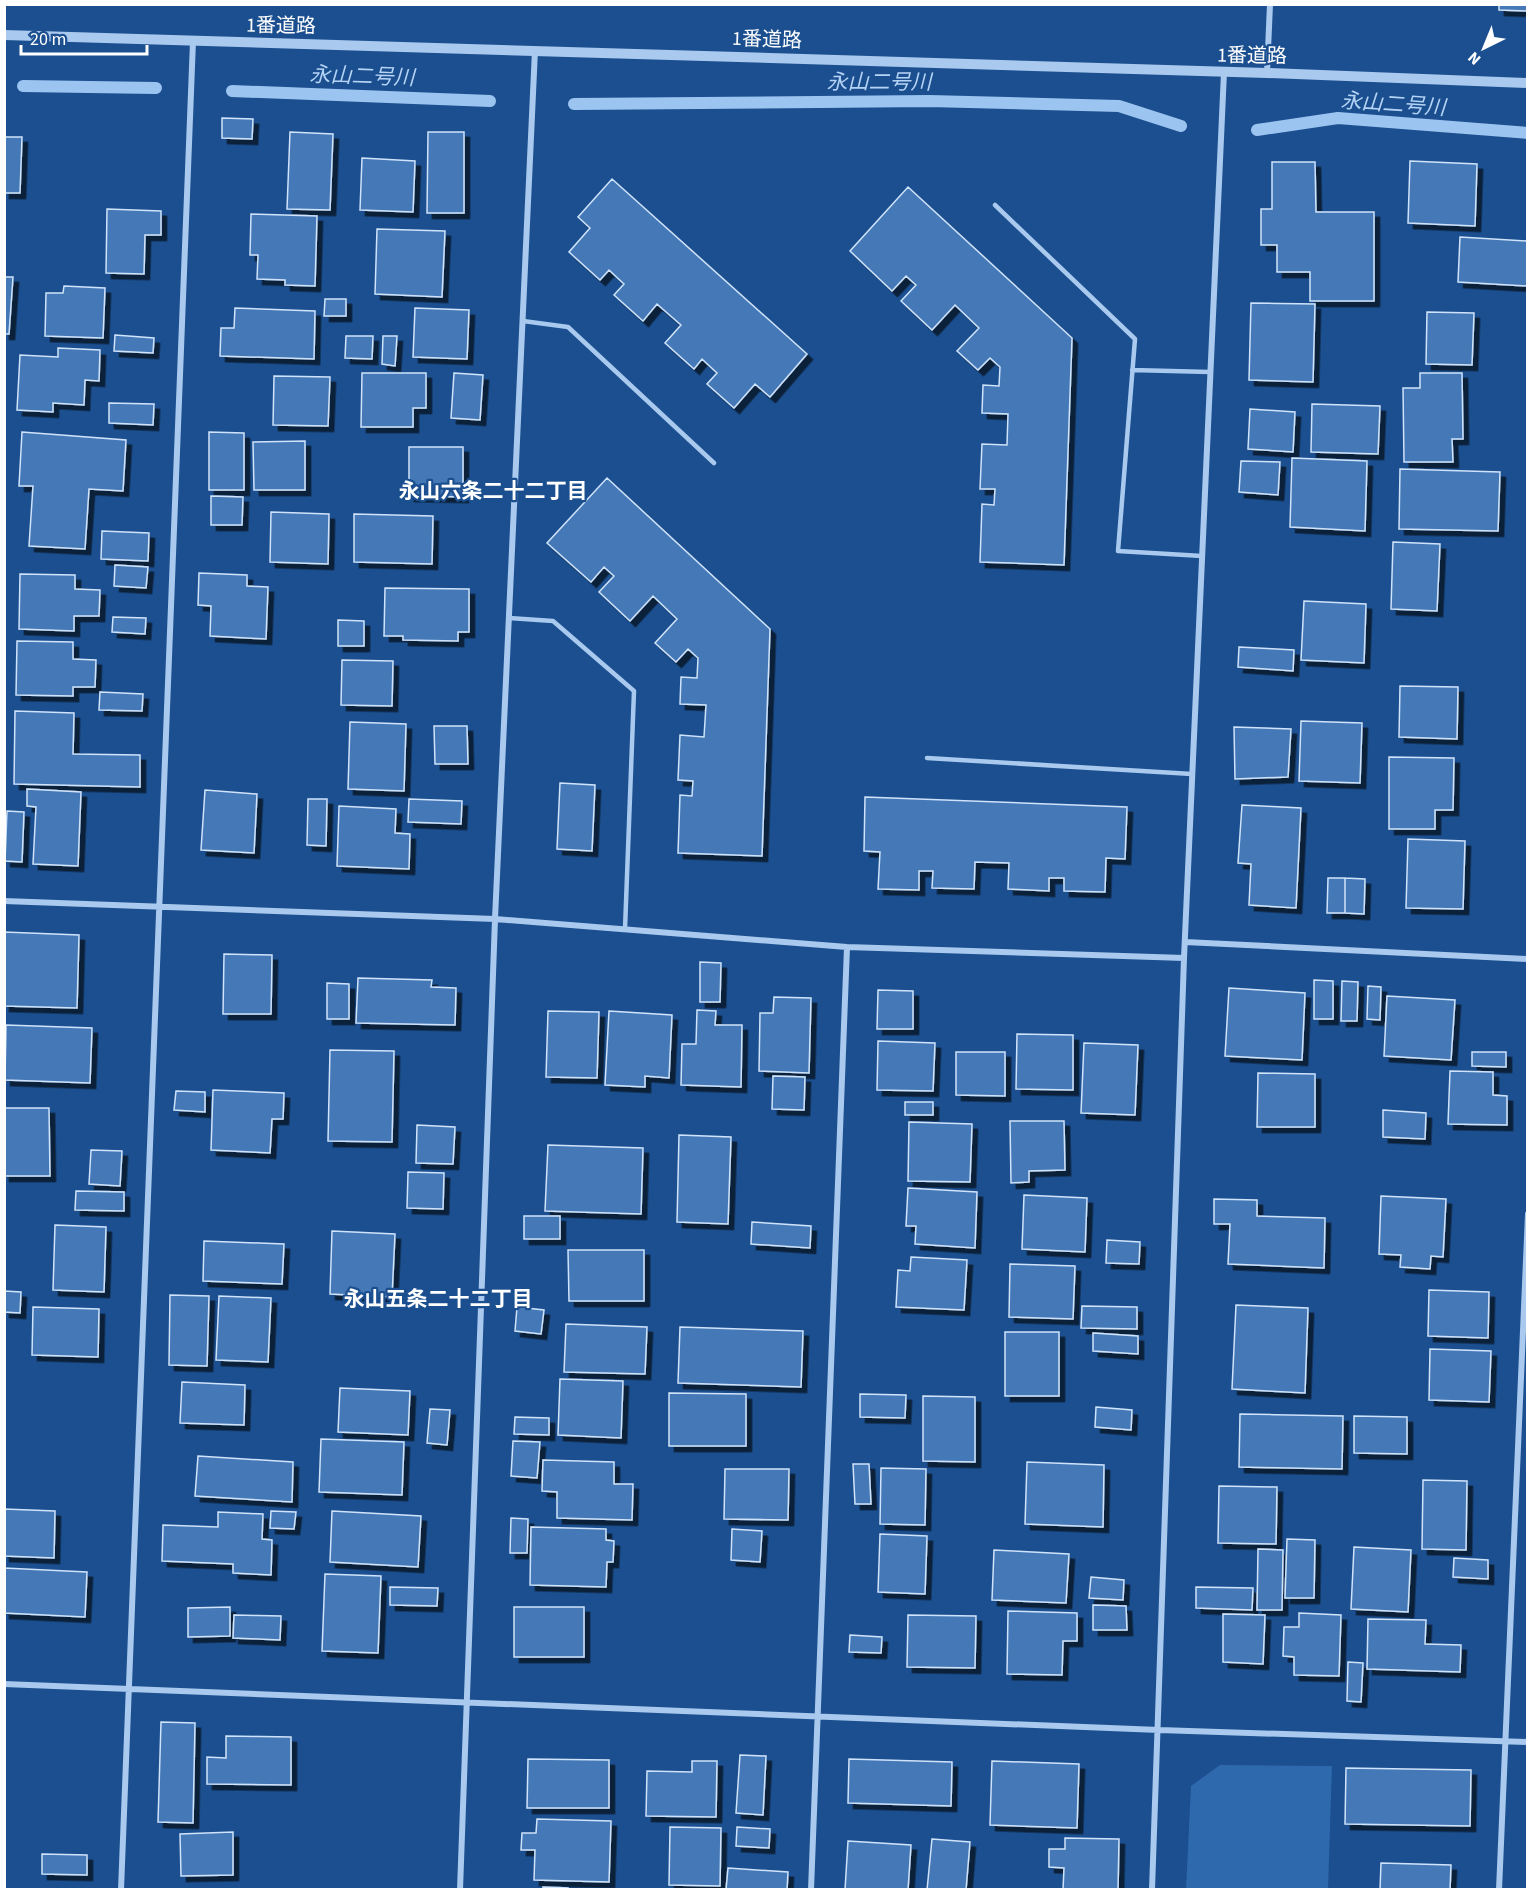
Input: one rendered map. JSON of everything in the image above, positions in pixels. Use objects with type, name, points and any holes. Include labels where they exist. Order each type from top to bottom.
[{"type":"street","points":[[1267,73],[1270,4]]},
{"type":"street","name":"1番道路","points":[[4,35],[1267,73],[1527,83]]},
{"type":"street","points":[[121,1890],[193,41]]},
{"type":"street","points":[[460,1890],[495,919],[535,50]]},
{"type":"street","points":[[1152,1890],[1184,958],[1224,72]]},
{"type":"street","points":[[4,901],[495,919],[847,947],[1184,958]]},
{"type":"street","points":[[1185,942],[1527,959]]},
{"type":"street","points":[[811,1890],[847,947]]},
{"type":"street","points":[[1499,1890],[1527,1214]]},
{"type":"street","points":[[4,1683],[817,1717],[1527,1742]]},
{"type":"lane","points":[[995,205],[1135,339],[1118,550],[1202,556]]},
{"type":"lane","points":[[523,321],[568,327],[714,463]]},
{"type":"lane","points":[[1132,370],[1210,372]]},
{"type":"lane","points":[[509,618],[553,621],[634,691],[625,929]]},
{"type":"lane","points":[[927,758],[1192,774]]},
{"type":"shaded area","points":[[1220,1765],[1332,1766],[1328,1889],[1186,1889],[1191,1786]]},
{"type":"building","points":[[1499,4],[1528,4],[1528,11],[1499,10]]},
{"type":"building","points":[[222,118],[253,119],[252,139],[222,138]]},
{"type":"building","points":[[290,132],[333,134],[330,210],[287,209]]},
{"type":"building","points":[[428,132],[464,132],[464,213],[427,213]]},
{"type":"building","points":[[4,137],[22,137],[20,193],[4,193]]},
{"type":"building","points":[[362,158],[415,161],[413,212],[360,210]]},
{"type":"building","points":[[1410,161],[1477,164],[1475,226],[1408,223]]},
{"type":"building","points":[[1272,162],[1315,162],[1316,212],[1374,212],[1374,301],[1310,301],[1310,272],[1277,272],[1277,245],[1261,245],[1261,209],[1272,209]]},
{"type":"building","points":[[612,179],[807,354],[770,397],[755,384],[734,408],[707,384],[717,373],[702,359],[694,369],[665,343],[681,325],[657,304],[643,321],[614,295],[624,284],[609,270],[600,280],[569,252],[590,228],[578,217]]},
{"type":"building","points":[[908,187],[1072,338],[1064,565],[980,562],[982,504],[994,505],[995,489],[980,489],[982,444],[1007,445],[1008,414],[982,413],[983,385],[999,386],[1000,367],[990,358],[978,370],[957,351],[979,328],[955,305],[932,330],[901,301],[916,285],[906,276],[892,291],[850,251]]},
{"type":"building","points":[[107,209],[161,211],[161,235],[145,235],[144,274],[106,273]]},
{"type":"building","points":[[251,214],[317,216],[315,286],[285,285],[285,280],[257,279],[258,255],[250,255]]},
{"type":"building","points":[[377,229],[445,231],[442,297],[375,294]]},
{"type":"building","points":[[1460,237],[1528,241],[1528,286],[1458,282]]},
{"type":"building","points":[[4,277],[13,277],[9,334],[4,334]]},
{"type":"building","points":[[64,286],[105,288],[103,338],[45,336],[46,293],[63,293]]},
{"type":"building","points":[[325,299],[346,299],[346,316],[324,316]]},
{"type":"building","points":[[1251,303],[1315,304],[1313,382],[1249,380]]},
{"type":"building","points":[[235,308],[315,311],[314,359],[220,356],[221,328],[234,328]]},
{"type":"building","points":[[415,308],[469,310],[467,359],[413,357]]},
{"type":"building","points":[[1427,312],[1474,313],[1472,365],[1426,364]]},
{"type":"building","points":[[115,335],[154,338],[153,353],[114,351]]},
{"type":"building","points":[[346,336],[373,336],[372,359],[345,358]]},
{"type":"building","points":[[383,336],[397,336],[395,366],[382,364]]},
{"type":"building","points":[[58,348],[100,350],[99,381],[85,380],[84,405],[53,403],[53,412],[17,410],[20,355],[58,357]]},
{"type":"building","points":[[362,373],[426,373],[426,408],[413,408],[413,427],[361,427]]},
{"type":"building","points":[[454,373],[483,375],[480,420],[451,418]]},
{"type":"building","points":[[1420,373],[1462,373],[1463,439],[1452,439],[1453,462],[1404,462],[1403,388],[1420,388]]},
{"type":"building","points":[[274,376],[330,377],[328,426],[273,425]]},
{"type":"building","points":[[109,403],[154,404],[153,425],[109,423]]},
{"type":"building","points":[[1312,404],[1380,406],[1378,454],[1311,452]]},
{"type":"building","points":[[1250,409],[1295,412],[1293,452],[1248,449]]},
{"type":"building","points":[[22,432],[126,440],[123,491],[89,489],[85,549],[29,546],[33,486],[19,486]]},
{"type":"building","points":[[209,432],[244,433],[244,490],[209,490]]},
{"type":"building","points":[[305,441],[305,490],[254,490],[253,442]]},
{"type":"building","points":[[409,447],[463,447],[463,497],[409,496]]},
{"type":"building","points":[[1292,458],[1367,461],[1365,531],[1290,527]]},
{"type":"building","points":[[1241,461],[1280,462],[1278,495],[1239,492]]},
{"type":"building","points":[[1400,469],[1500,472],[1498,531],[1399,529]]},
{"type":"building","points":[[607,478],[770,629],[762,856],[678,853],[680,795],[692,796],[693,781],[678,780],[680,735],[704,737],[706,705],[680,704],[681,677],[697,678],[698,658],[688,649],[676,662],[655,643],[677,619],[653,596],[630,621],[599,592],[614,576],[604,567],[591,582],[547,543]]},
{"type":"building","points":[[211,496],[243,497],[242,525],[211,525]]},
{"type":"building","points":[[271,512],[329,514],[328,564],[270,562]]},
{"type":"building","points":[[354,514],[433,516],[432,564],[354,562]]},
{"type":"building","points":[[102,531],[149,533],[148,561],[101,559]]},
{"type":"building","points":[[1393,542],[1440,544],[1437,611],[1391,609]]},
{"type":"building","points":[[115,565],[148,567],[146,588],[114,586]]},
{"type":"building","points":[[199,573],[247,575],[247,586],[268,587],[266,639],[210,636],[211,606],[198,605]]},
{"type":"building","points":[[20,574],[75,575],[75,589],[100,590],[99,616],[74,616],[74,631],[19,629]]},
{"type":"building","points":[[385,588],[469,589],[469,632],[458,632],[458,641],[403,640],[403,636],[384,636]]},
{"type":"building","points":[[1304,601],[1366,604],[1364,663],[1301,660]]},
{"type":"building","points":[[113,617],[146,618],[145,634],[112,632]]},
{"type":"building","points":[[338,620],[364,621],[364,646],[338,646]]},
{"type":"building","points":[[17,641],[73,642],[73,659],[96,660],[95,687],[73,687],[73,696],[16,695]]},
{"type":"building","points":[[1239,647],[1294,650],[1293,671],[1238,667]]},
{"type":"building","points":[[342,660],[393,661],[392,706],[341,705]]},
{"type":"building","points":[[1400,686],[1458,687],[1457,739],[1399,737]]},
{"type":"building","points":[[100,692],[143,694],[142,711],[99,710]]},
{"type":"building","points":[[15,711],[74,713],[73,754],[140,755],[140,787],[14,784]]},
{"type":"building","points":[[1301,721],[1362,723],[1360,783],[1299,781]]},
{"type":"building","points":[[350,722],[406,724],[404,791],[348,789]]},
{"type":"building","points":[[434,726],[467,726],[468,764],[435,764]]},
{"type":"building","points":[[1234,727],[1291,729],[1288,777],[1235,779]]},
{"type":"building","points":[[1389,757],[1454,758],[1453,810],[1435,810],[1435,829],[1389,829]]},
{"type":"building","points":[[560,783],[595,785],[592,851],[557,849]]},
{"type":"building","points":[[27,789],[81,792],[78,866],[33,864],[36,807],[27,806]]},
{"type":"building","points":[[205,790],[257,794],[254,853],[201,850]]},
{"type":"building","points":[[865,797],[1127,807],[1125,859],[1106,858],[1105,892],[1064,891],[1064,878],[1049,878],[1049,891],[1008,889],[1009,863],[975,862],[974,889],[932,888],[933,871],[919,871],[919,890],[878,889],[880,852],[864,851]]},
{"type":"building","points":[[308,799],[327,799],[326,846],[307,845]]},
{"type":"building","points":[[409,799],[462,801],[461,824],[408,822]]},
{"type":"building","points":[[1242,805],[1301,808],[1296,908],[1249,905],[1251,864],[1238,863]]},
{"type":"building","points":[[339,806],[396,809],[395,833],[410,834],[409,869],[337,866]]},
{"type":"building","points":[[7,811],[24,812],[22,862],[5,861]]},
{"type":"building","points":[[1408,839],[1465,841],[1463,909],[1406,908]]},
{"type":"building","points":[[1328,878],[1345,878],[1345,913],[1327,913]]},
{"type":"building","points":[[1345,878],[1365,879],[1364,914],[1345,913]]},
{"type":"building","points":[[4,932],[79,935],[77,1008],[4,1006]]},
{"type":"building","points":[[224,954],[272,955],[271,1014],[223,1014]]},
{"type":"building","points":[[700,962],[721,963],[720,1002],[700,1002]]},
{"type":"building","points":[[358,978],[432,980],[431,987],[456,988],[455,1025],[356,1023]]},
{"type":"building","points":[[1314,980],[1333,981],[1333,1019],[1314,1019]]},
{"type":"building","points":[[1342,981],[1358,982],[1357,1021],[1341,1021]]},
{"type":"building","points":[[327,983],[349,984],[349,1019],[327,1019]]},
{"type":"building","points":[[1368,986],[1381,987],[1380,1020],[1367,1019]]},
{"type":"building","points":[[1229,988],[1305,993],[1302,1060],[1225,1056]]},
{"type":"building","points":[[878,990],[913,991],[913,1029],[877,1029]]},
{"type":"building","points":[[1387,996],[1455,1000],[1451,1060],[1384,1056]]},
{"type":"building","points":[[774,997],[811,998],[809,1073],[759,1071],[760,1013],[773,1013]]},
{"type":"building","points":[[697,1010],[716,1011],[715,1025],[742,1025],[741,1087],[681,1085],[682,1044],[696,1044]]},
{"type":"building","points":[[548,1011],[599,1012],[597,1078],[546,1077]]},
{"type":"building","points":[[609,1011],[672,1015],[669,1078],[645,1076],[645,1087],[605,1085]]},
{"type":"building","points":[[6,1025],[92,1028],[90,1083],[5,1080]]},
{"type":"building","points":[[1017,1034],[1073,1035],[1073,1090],[1016,1089]]},
{"type":"building","points":[[878,1041],[935,1043],[933,1091],[877,1090]]},
{"type":"building","points":[[1084,1043],[1138,1045],[1135,1115],[1081,1113]]},
{"type":"building","points":[[330,1050],[394,1051],[392,1142],[328,1141]]},
{"type":"building","points":[[956,1052],[1005,1052],[1005,1096],[956,1095]]},
{"type":"building","points":[[1472,1052],[1506,1052],[1506,1067],[1472,1066]]},
{"type":"building","points":[[1450,1071],[1493,1072],[1493,1095],[1507,1096],[1507,1125],[1448,1124]]},
{"type":"building","points":[[1258,1073],[1315,1074],[1315,1127],[1257,1127]]},
{"type":"building","points":[[773,1076],[805,1077],[804,1110],[772,1109]]},
{"type":"building","points":[[213,1090],[284,1093],[283,1119],[272,1119],[270,1153],[211,1150]]},
{"type":"building","points":[[176,1091],[205,1092],[205,1112],[174,1110]]},
{"type":"building","points":[[905,1102],[933,1102],[933,1115],[905,1115]]},
{"type":"building","points":[[4,1108],[49,1108],[50,1176],[4,1176]]},
{"type":"building","points":[[1383,1110],[1426,1113],[1425,1139],[1383,1137]]},
{"type":"building","points":[[1010,1121],[1064,1121],[1065,1170],[1029,1171],[1029,1182],[1011,1183]]},
{"type":"building","points":[[909,1122],[972,1124],[970,1182],[908,1181]]},
{"type":"building","points":[[417,1125],[455,1127],[453,1164],[416,1163]]},
{"type":"building","points":[[679,1135],[731,1137],[728,1224],[677,1222]]},
{"type":"building","points":[[548,1145],[643,1148],[641,1214],[545,1211]]},
{"type":"building","points":[[91,1150],[122,1151],[120,1186],[89,1184]]},
{"type":"building","points":[[408,1172],[444,1173],[443,1209],[407,1208]]},
{"type":"building","points":[[908,1188],[977,1192],[975,1248],[915,1244],[916,1226],[906,1226]]},
{"type":"building","points":[[76,1191],[124,1192],[124,1211],[75,1210]]},
{"type":"building","points":[[1024,1195],[1087,1198],[1085,1252],[1022,1249]]},
{"type":"building","points":[[1381,1196],[1446,1199],[1443,1257],[1431,1256],[1430,1269],[1400,1267],[1401,1255],[1379,1254]]},
{"type":"building","points":[[1214,1199],[1257,1200],[1257,1216],[1325,1218],[1324,1268],[1228,1264],[1230,1224],[1214,1224]]},
{"type":"building","points":[[524,1216],[560,1216],[560,1239],[524,1239]]},
{"type":"building","points":[[752,1222],[811,1226],[810,1248],[751,1244]]},
{"type":"building","points":[[55,1225],[106,1227],[104,1292],[53,1290]]},
{"type":"building","points":[[332,1231],[395,1234],[392,1297],[330,1294]]},
{"type":"building","points":[[1107,1240],[1140,1242],[1139,1264],[1106,1263]]},
{"type":"building","points":[[204,1241],[284,1244],[282,1284],[203,1281]]},
{"type":"building","points":[[568,1250],[644,1250],[644,1301],[569,1301]]},
{"type":"building","points":[[911,1257],[967,1260],[964,1310],[896,1307],[898,1270],[910,1271]]},
{"type":"building","points":[[1010,1264],[1075,1266],[1073,1319],[1009,1317]]},
{"type":"building","points":[[1429,1290],[1489,1292],[1488,1338],[1428,1336]]},
{"type":"building","points":[[4,1291],[21,1292],[20,1313],[4,1312]]},
{"type":"building","points":[[170,1295],[209,1296],[207,1366],[169,1365]]},
{"type":"building","points":[[219,1296],[271,1298],[268,1362],[216,1360]]},
{"type":"building","points":[[1236,1305],[1308,1308],[1305,1393],[1232,1389]]},
{"type":"building","points":[[1082,1306],[1137,1307],[1137,1329],[1081,1328]]},
{"type":"building","points":[[33,1307],[99,1309],[98,1357],[32,1355]]},
{"type":"building","points":[[517,1307],[544,1310],[541,1334],[515,1331]]},
{"type":"building","points":[[566,1324],[647,1327],[645,1374],[564,1372]]},
{"type":"building","points":[[680,1327],[803,1331],[801,1387],[678,1383]]},
{"type":"building","points":[[1005,1332],[1059,1332],[1059,1396],[1005,1396]]},
{"type":"building","points":[[1093,1333],[1138,1336],[1138,1354],[1093,1351]]},
{"type":"building","points":[[1430,1349],[1491,1351],[1489,1402],[1429,1400]]},
{"type":"building","points":[[560,1379],[623,1381],[621,1438],[558,1435]]},
{"type":"building","points":[[182,1382],[245,1385],[244,1425],[180,1423]]},
{"type":"building","points":[[340,1388],[410,1391],[408,1435],[338,1432]]},
{"type":"building","points":[[669,1393],[746,1394],[746,1446],[669,1446]]},
{"type":"building","points":[[860,1394],[906,1395],[905,1418],[860,1417]]},
{"type":"building","points":[[923,1396],[975,1397],[975,1462],[923,1461]]},
{"type":"building","points":[[1096,1407],[1132,1410],[1131,1430],[1095,1427]]},
{"type":"building","points":[[430,1409],[450,1410],[447,1445],[427,1443]]},
{"type":"building","points":[[1240,1414],[1343,1416],[1342,1469],[1239,1467]]},
{"type":"building","points":[[1354,1416],[1407,1417],[1407,1454],[1354,1453]]},
{"type":"building","points":[[515,1417],[549,1418],[549,1435],[514,1434]]},
{"type":"building","points":[[321,1439],[404,1442],[402,1495],[319,1492]]},
{"type":"building","points":[[513,1441],[540,1442],[537,1478],[511,1476]]},
{"type":"building","points":[[198,1456],[293,1462],[292,1502],[195,1496]]},
{"type":"building","points":[[543,1460],[614,1462],[614,1484],[633,1484],[632,1520],[557,1518],[557,1492],[542,1491]]},
{"type":"building","points":[[1027,1462],[1104,1465],[1103,1527],[1025,1524]]},
{"type":"building","points":[[853,1464],[869,1464],[871,1504],[855,1504]]},
{"type":"building","points":[[881,1468],[926,1469],[925,1525],[880,1524]]},
{"type":"building","points":[[725,1469],[789,1469],[788,1520],[724,1519]]},
{"type":"building","points":[[1423,1480],[1467,1481],[1466,1550],[1422,1549]]},
{"type":"building","points":[[1219,1486],[1277,1487],[1276,1544],[1218,1543]]},
{"type":"building","points":[[4,1509],[55,1511],[54,1558],[4,1556]]},
{"type":"building","points":[[271,1511],[296,1512],[294,1529],[270,1528]]},
{"type":"building","points":[[332,1511],[421,1516],[418,1567],[330,1562]]},
{"type":"building","points":[[218,1512],[263,1514],[262,1539],[272,1540],[271,1575],[233,1573],[233,1564],[162,1561],[163,1525],[218,1527]]},
{"type":"building","points":[[511,1518],[528,1519],[527,1553],[510,1553]]},
{"type":"building","points":[[531,1527],[606,1529],[606,1540],[614,1541],[613,1562],[607,1562],[606,1587],[530,1585]]},
{"type":"building","points":[[732,1529],[762,1531],[760,1562],[731,1560]]},
{"type":"building","points":[[880,1534],[927,1536],[925,1594],[878,1592]]},
{"type":"building","points":[[1287,1539],[1315,1540],[1314,1598],[1285,1598]]},
{"type":"building","points":[[1354,1547],[1411,1550],[1408,1612],[1351,1609]]},
{"type":"building","points":[[1258,1549],[1283,1550],[1282,1610],[1257,1610]]},
{"type":"building","points":[[994,1550],[1069,1554],[1066,1603],[992,1600]]},
{"type":"building","points":[[1454,1558],[1488,1560],[1488,1579],[1453,1577]]},
{"type":"building","points":[[4,1568],[87,1572],[85,1617],[4,1613]]},
{"type":"building","points":[[325,1574],[381,1576],[378,1653],[322,1651]]},
{"type":"building","points":[[1091,1577],[1124,1580],[1123,1600],[1089,1598]]},
{"type":"building","points":[[390,1587],[438,1588],[437,1606],[390,1605]]},
{"type":"building","points":[[1196,1587],[1253,1588],[1252,1610],[1196,1608]]},
{"type":"building","points":[[1093,1605],[1126,1606],[1127,1630],[1093,1630]]},
{"type":"building","points":[[230,1607],[230,1636],[188,1637],[188,1608]]},
{"type":"building","points":[[514,1607],[584,1607],[584,1657],[514,1657]]},
{"type":"building","points":[[1008,1611],[1077,1613],[1077,1641],[1063,1641],[1062,1675],[1007,1674]]},
{"type":"building","points":[[1299,1613],[1341,1615],[1339,1676],[1294,1675],[1294,1657],[1283,1656],[1284,1627],[1299,1627]]},
{"type":"building","points":[[1223,1614],[1265,1615],[1263,1664],[1223,1662]]},
{"type":"building","points":[[234,1615],[281,1616],[280,1640],[233,1638]]},
{"type":"building","points":[[908,1615],[976,1616],[975,1668],[907,1667]]},
{"type":"building","points":[[1368,1619],[1426,1620],[1425,1644],[1461,1645],[1460,1672],[1367,1669]]},
{"type":"building","points":[[850,1635],[882,1637],[881,1653],[849,1652]]},
{"type":"building","points":[[1348,1662],[1363,1663],[1361,1702],[1347,1701]]},
{"type":"building","points":[[161,1722],[195,1723],[193,1823],[158,1822]]},
{"type":"building","points":[[226,1736],[291,1737],[291,1785],[207,1784],[207,1757],[226,1758]]},
{"type":"building","points":[[740,1755],[766,1756],[763,1815],[736,1813]]},
{"type":"building","points":[[528,1759],[609,1760],[609,1808],[527,1808]]},
{"type":"building","points":[[849,1759],[952,1762],[951,1806],[848,1803]]},
{"type":"building","points":[[692,1761],[717,1761],[716,1817],[646,1816],[647,1771],[692,1772]]},
{"type":"building","points":[[992,1761],[1079,1764],[1077,1828],[990,1825]]},
{"type":"building","points":[[1346,1768],[1471,1770],[1470,1826],[1345,1824]]},
{"type":"building","points":[[537,1819],[611,1821],[609,1882],[534,1880],[535,1850],[521,1850],[522,1833],[536,1833]]},
{"type":"building","points":[[670,1827],[721,1828],[720,1886],[669,1885]]},
{"type":"building","points":[[737,1827],[770,1829],[769,1848],[736,1846]]},
{"type":"building","points":[[233,1832],[233,1875],[181,1876],[180,1834]]},
{"type":"building","points":[[1065,1838],[1119,1839],[1118,1890],[1063,1890],[1064,1868],[1049,1867],[1049,1849],[1065,1849]]},
{"type":"building","points":[[932,1839],[970,1842],[966,1890],[927,1890]]},
{"type":"building","points":[[848,1841],[911,1845],[908,1890],[845,1890]]},
{"type":"building","points":[[42,1854],[87,1855],[87,1875],[42,1874]]},
{"type":"building","points":[[1381,1863],[1451,1865],[1450,1890],[1380,1890]]},
{"type":"building","points":[[728,1868],[788,1872],[787,1890],[726,1890]]},
{"type":"building","points":[[543,1887],[568,1888],[568,1890],[543,1890]]},
{"type":"waterway","name":"永山二号川","points":[[23,86],[156,88]]},
{"type":"waterway","name":"永山二号川","points":[[232,91],[490,101]]},
{"type":"waterway","name":"永山二号川","points":[[574,104],[929,101],[1119,106],[1181,126]]},
{"type":"waterway","name":"永山二号川","points":[[1257,130],[1338,118],[1528,133]]},
{"type":"district","name":"永山六条二十二丁目","points":[[493,491]]},
{"type":"district","name":"永山五条二十二丁目","points":[[438,1299]]}]
